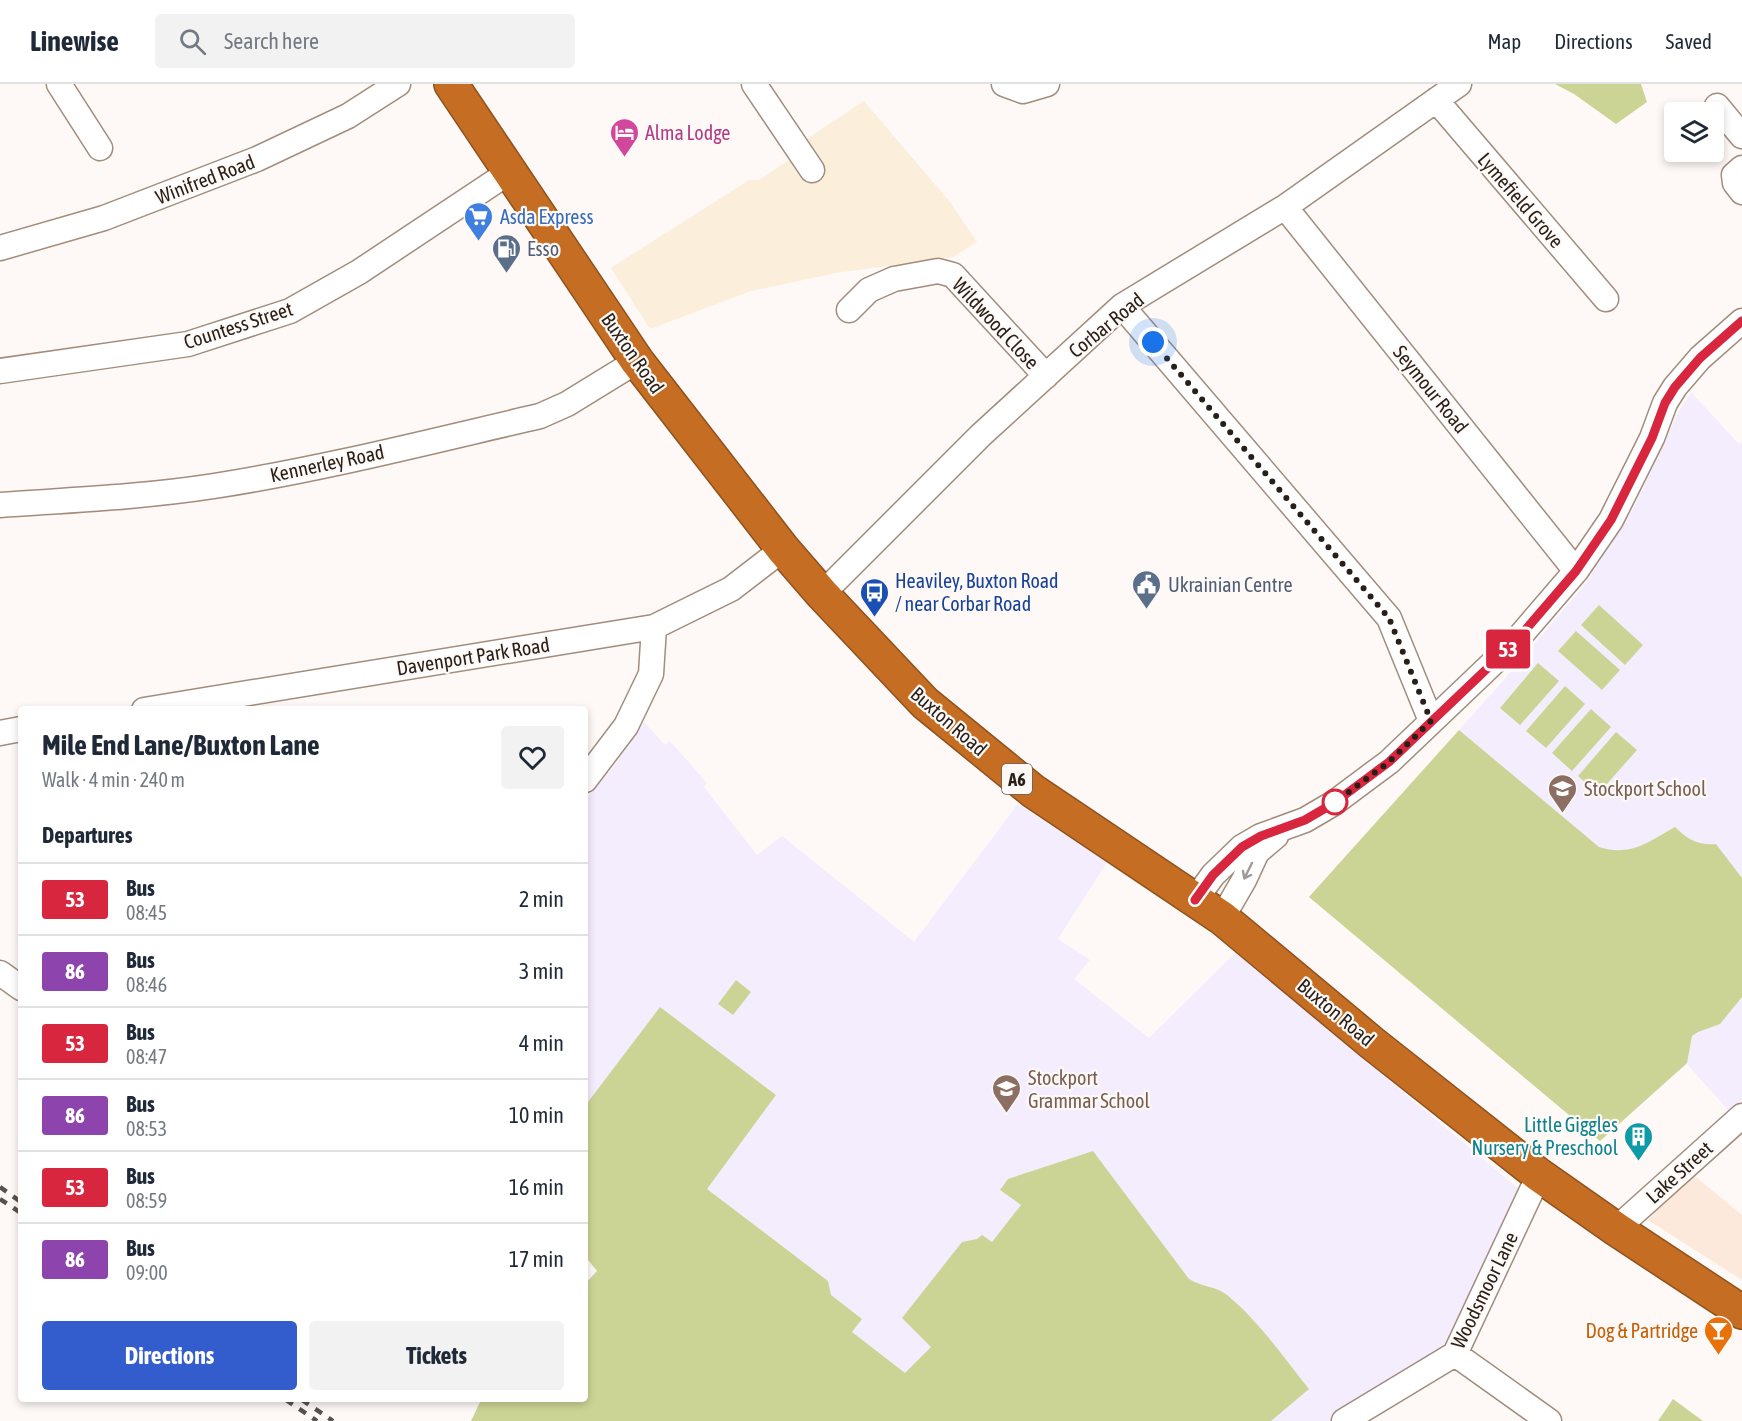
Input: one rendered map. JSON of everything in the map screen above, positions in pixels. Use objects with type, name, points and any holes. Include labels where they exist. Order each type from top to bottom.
[{"type":"highway","name":"Buxton Road","points":[[451,84],[637,361],[783,549],[822,594],[925,703],[1033,791],[1222,918],[1372,1043],[1539,1175],[1742,1312]]},
{"type":"street","points":[[59,84],[100,148]]},
{"type":"street","name":"Winifred Road","points":[[0,248],[104,218],[257,159],[348,116],[398,84]]},
{"type":"street","points":[[754,84],[812,170]]},
{"type":"street","points":[[1013,88],[1047,84]]},
{"type":"street","name":"Corbar Road","points":[[822,594],[981,435],[1122,306],[1285,207],[1459,84]]},
{"type":"street","name":"Lymefield Grove","points":[[1436,100],[1606,299]]},
{"type":"street","points":[[1724,114],[1742,136]]},
{"type":"street","points":[[1742,168],[1734,175],[1735,183],[1742,192]]},
{"type":"street","name":"Countess Street","points":[[0,370],[188,344],[290,311],[359,272],[511,171]]},
{"type":"street","name":"Seymour Road","points":[[1285,207],[1576,571]]},
{"type":"street","name":"Wildwood Close","points":[[849,310],[869,290],[894,279],[938,271],[953,275],[1046,376]]},
{"type":"street","points":[[1122,306],[1389,618],[1431,721]]},
{"type":"street","points":[[1195,900],[1213,875],[1242,847],[1261,836],[1305,820],[1389,762],[1515,642],[1576,571],[1611,520],[1652,438],[1665,403],[1675,387],[1700,358],[1742,321]]},
{"type":"street","name":"Kennerley Road","points":[[0,505],[138,496],[214,486],[318,466],[516,422],[540,416],[567,404],[637,361]]},
{"type":"street","name":"Davenport Park Road","points":[[169,706],[654,627],[731,589],[783,549]]},
{"type":"street","points":[[588,776],[626,726],[651,674],[654,627]]},
{"type":"street","points":[[0,733],[18,730]]},
{"type":"street","points":[[1222,918],[1257,852],[1282,830]]},
{"type":"street","points":[[0,973],[18,986]]},
{"type":"street","name":"Lake Street","points":[[1616,1229],[1742,1116]]},
{"type":"street","name":"Woodsmoor Lane","points":[[1346,1420],[1455,1354],[1539,1175]]},
{"type":"street","points":[[1455,1354],[1549,1421]]},
{"type":"shaded area","points":[[864,101],[950,202],[977,242],[953,257],[836,273],[751,291],[650,329],[611,268],[749,180],[759,180],[795,156],[808,138]]},
{"type":"shaded area","name":"Stockport School","points":[[1691,392],[1739,444],[1742,442],[1742,1100],[1729,1111],[1687,1064],[1600,1141],[1309,897],[1502,682],[1586,583],[1633,509],[1681,407]]},
{"type":"shaded area","name":"Stockport Grammar School","points":[[644,722],[665,745],[670,741],[707,783],[704,787],[757,855],[782,836],[914,942],[1018,804],[1107,862],[1058,939],[1090,960],[1074,979],[1149,1038],[1236,952],[1520,1190],[1442,1348],[1338,1421],[471,1421],[480,1402],[588,1402],[588,1281],[597,1271],[588,1260],[588,797],[611,770]]},
{"type":"shaded area","points":[[1691,1173],[1742,1215],[1742,1280],[1648,1220]]},
{"type":"green space","points":[[1555,84],[1641,84],[1647,102],[1616,124],[1574,94]]},
{"type":"green space","points":[[1599,605],[1643,645],[1625,665],[1581,625]]},
{"type":"green space","points":[[1576,631],[1620,670],[1602,690],[1558,651]]},
{"type":"green space","points":[[1538,663],[1559,681],[1520,725],[1500,708]]},
{"type":"green space","points":[[1565,686],[1585,704],[1546,748],[1526,731]]},
{"type":"green space","points":[[1591,709],[1611,727],[1572,771],[1552,753]]},
{"type":"green space","points":[[1459,730],[1599,847],[1610,850],[1630,849],[1648,843],[1675,827],[1694,841],[1716,844],[1742,878],[1742,997],[1720,1024],[1692,1036],[1687,1063],[1600,1141],[1309,897]]},
{"type":"green space","points":[[1616,732],[1637,750],[1598,794],[1578,776]]},
{"type":"green space","points":[[736,980],[751,992],[733,1015],[718,1004]]},
{"type":"green space","points":[[660,1007],[776,1095],[707,1189],[828,1281],[831,1295],[862,1319],[852,1332],[905,1373],[931,1347],[902,1318],[962,1242],[977,1239],[982,1235],[992,1242],[1021,1205],[1000,1190],[1008,1179],[1093,1151],[1189,1279],[1223,1292],[1239,1305],[1309,1389],[1271,1421],[471,1421],[480,1402],[588,1402],[588,1281],[597,1271],[588,1260],[588,1102]]},
{"type":"green space","points":[[1673,1399],[1703,1421],[1658,1421]]},
{"type":"railway","points":[[0,1187],[18,1200]]},
{"type":"railway","points":[[0,1199],[18,1211]]},
{"type":"railway","points":[[289,1402],[317,1421]]},
{"type":"railway","points":[[305,1402],[333,1421]]},
{"type":"bus line","name":"53","points":[[1195,900],[1213,875],[1242,847],[1261,836],[1305,820],[1334,803],[1389,762],[1515,642],[1576,571],[1611,520],[1652,438],[1665,403],[1675,387],[1687,371],[1714,344],[1742,321]]},
{"type":"place","name":"Alma Lodge","points":[[624,158]]},
{"type":"place","name":"Asda Express","points":[[479,242]]},
{"type":"place","name":"Esso","points":[[506,274]]},
{"type":"place","name":"Ukrainian Centre","points":[[1147,610]]},
{"type":"place","name":"Heaviley, Buxton Road / near Corbar Road","points":[[874,618]]},
{"type":"place","name":"Stockport School","points":[[1563,814]]},
{"type":"place","name":"Stockport Grammar School","points":[[1007,1114]]},
{"type":"place","name":"Little Giggles Nursery & Preschool","points":[[1639,1162]]},
{"type":"place","name":"Dog & Partridge","points":[[1719,1356]]},
{"type":"route","points":[[1153,342],[1389,618],[1431,721],[1389,762],[1335,802]]}]
